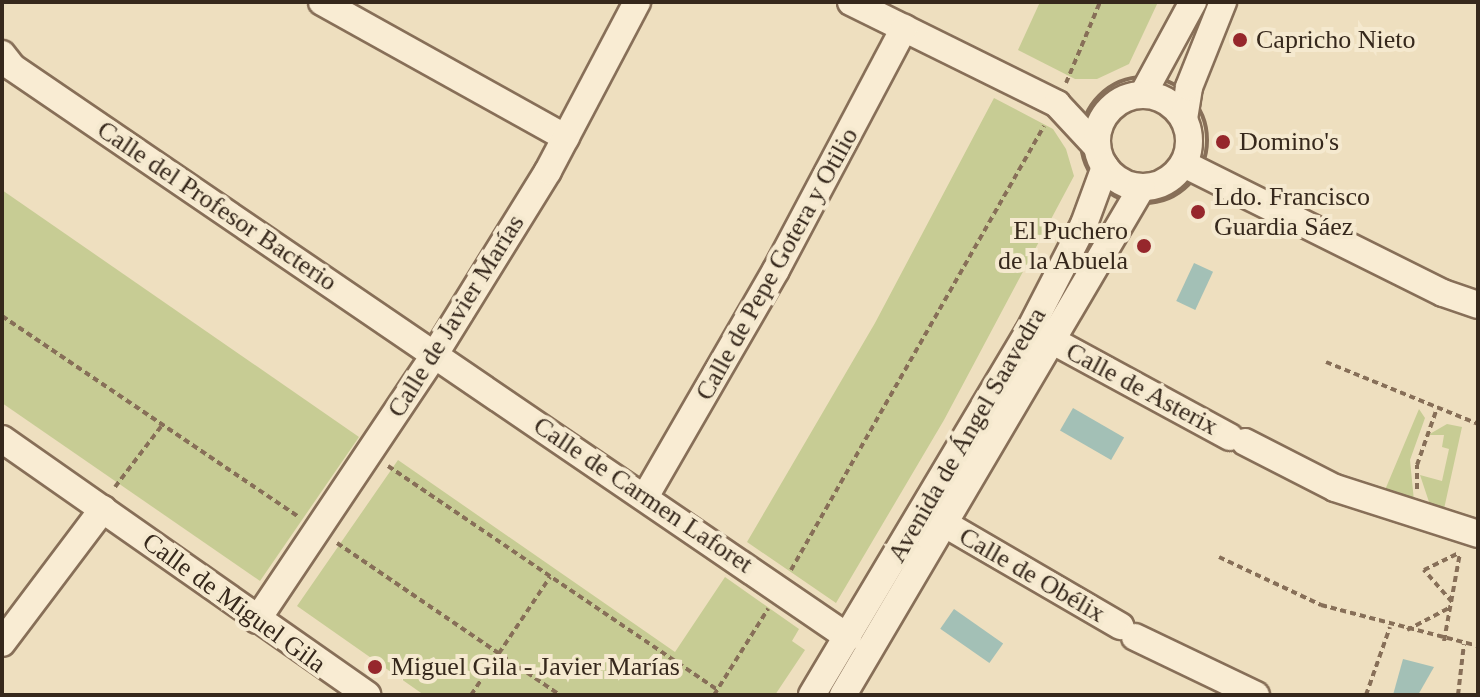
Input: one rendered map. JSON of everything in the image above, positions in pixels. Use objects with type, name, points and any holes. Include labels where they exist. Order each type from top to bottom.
[{"type":"street","points":[[322,2],[566,138]]},
{"type":"street","name":"Calle de Javier Marías","points":[[257,620],[435,354],[566,138],[637,2]]},
{"type":"street","points":[[851,2],[1057,104],[1137,195],[1191,168]]},
{"type":"street","points":[[1095,147],[1138,91],[1193,2]]},
{"type":"street","points":[[1191,168],[1186,107],[1223,2]]},
{"type":"street","name":"Calle de Pepe Gotera y Otilio","points":[[645,497],[776,270],[904,28]]},
{"type":"street","name":"Calle del Profesor Bacterio","points":[[2,54],[12,67],[435,354]]},
{"type":"street","points":[[1138,91],[1186,107]]},
{"type":"street","name":"Avenida de Ángel Saavedra","points":[[812,695],[1028,333],[1105,114],[1138,91]]},
{"type":"street","points":[[1191,168],[1443,293],[1478,305]]},
{"type":"street","name":"Avenida de Ángel Saavedra","points":[[843,695],[1137,195]]},
{"type":"street","name":"Calle de Asterix","points":[[1053,341],[1335,488],[1467,539]]},
{"type":"street","name":"Calle de Carmen Laforet","points":[[435,354],[848,637]]},
{"type":"street","name":"Calle de Miguel Gila","points":[[2,439],[108,499],[257,620],[330,686],[367,695]]},
{"type":"street","points":[[2,643],[108,499]]},
{"type":"street","name":"Calle de Obélix","points":[[945,524],[1127,631],[1256,695]]},
{"type":"path","points":[[788,575],[1057,104],[1100,2]]},
{"type":"path","points":[[1095,147],[1082,156],[1095,147],[1103,91],[1127,79],[1138,91],[1186,107],[1206,129],[1206,152],[1191,168],[1173,197],[1137,195],[1095,147]]},
{"type":"path","points":[[2,316],[308,523]]},
{"type":"path","points":[[1326,362],[1436,411],[1478,424]]},
{"type":"path","points":[[1418,518],[1422,503],[1415,484],[1417,465],[1436,411]]},
{"type":"path","points":[[108,499],[163,424]]},
{"type":"path","points":[[388,466],[715,692],[770,605],[782,613]]},
{"type":"path","points":[[1444,641],[1467,539]]},
{"type":"path","points":[[1451,604],[1424,570],[1467,539]]},
{"type":"path","points":[[336,542],[560,695]]},
{"type":"path","points":[[1219,557],[1321,605],[1405,631],[1478,646]]},
{"type":"path","points":[[471,695],[550,576]]},
{"type":"path","points":[[1405,631],[1451,604]]},
{"type":"path","points":[[1366,695],[1390,627]]},
{"type":"path","points":[[1458,695],[1464,644]]},
{"type":"green space","points":[[1040,2],[1158,2],[1129,64],[1097,79],[1075,79],[1018,50]]},
{"type":"green space","points":[[994,98],[1053,129],[1066,149],[1074,176],[944,420],[836,603],[747,542],[875,323]]},
{"type":"green space","points":[[2,190],[359,437],[260,581],[2,403]]},
{"type":"green space","points":[[1419,409],[1425,418],[1410,460],[1414,501],[1385,490]]},
{"type":"green space","points":[[1447,424],[1462,427],[1444,509],[1430,505],[1420,475],[1442,481],[1449,449],[1442,447],[1444,435],[1428,435]]},
{"type":"green space","points":[[398,460],[675,652],[725,577],[799,629],[792,641],[805,650],[775,695],[424,695],[297,606]]},
{"type":"water","points":[[1194,263],[1213,272],[1195,310],[1176,301]]},
{"type":"water","points":[[1073,408],[1124,438],[1111,460],[1060,431]]},
{"type":"water","points":[[954,609],[1003,643],[989,663],[940,629]]},
{"type":"water","points":[[1403,659],[1434,667],[1418,695],[1393,695]]},
{"type":"place","name":"Capricho Nieto","points":[[1240,40]]},
{"type":"place","name":"Domino's","points":[[1223,142]]},
{"type":"place","name":"Ldo. Francisco Guardia Sáez","points":[[1198,212]]},
{"type":"place","name":"El Puchero de la Abuela","points":[[1144,246]]},
{"type":"place","name":"Miguel Gila - Javier Marías","points":[[375,667]]}]
